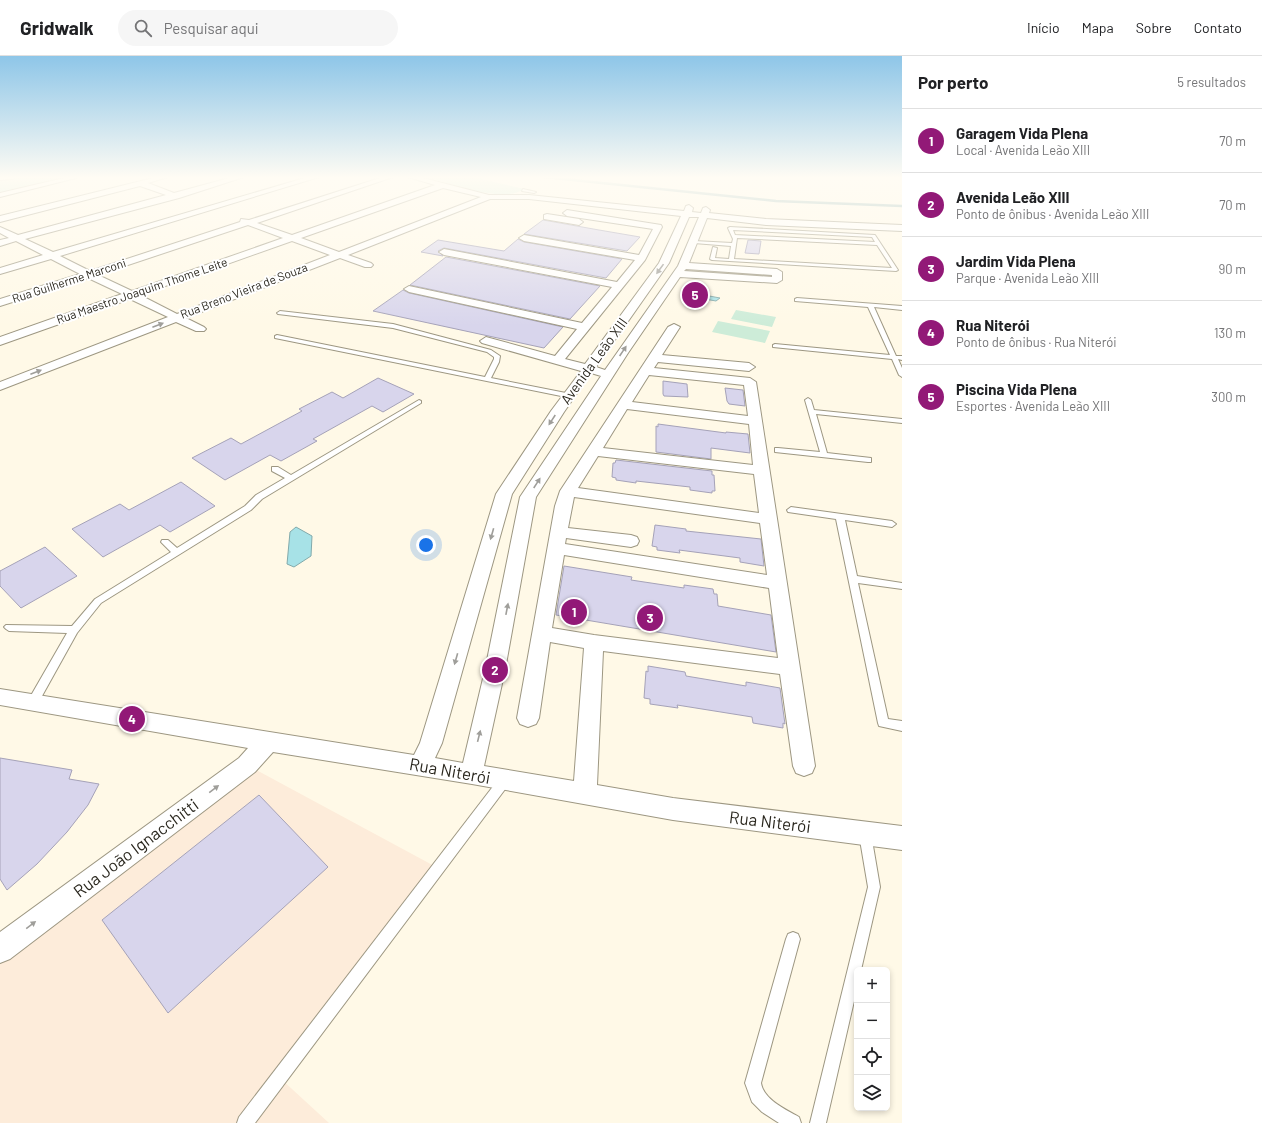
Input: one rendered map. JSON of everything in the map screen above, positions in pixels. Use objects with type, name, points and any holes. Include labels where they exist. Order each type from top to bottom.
[{"type":"street","points":[[0,243],[60,227]]},
{"type":"street","points":[[0,271],[148,227]]},
{"type":"street","name":"Rua Guilherme Marconi","points":[[0,303],[233,227]]},
{"type":"street","points":[[261,227],[368,265]]},
{"type":"street","name":"Rua Maestro Joaquim Thome Leite","points":[[0,341],[323,227]]},
{"type":"street","name":"Rua Breno Vieira de Souza","points":[[0,386],[411,227]]},
{"type":"street","points":[[609,227],[655,234]]},
{"type":"street","points":[[557,361],[618,285],[642,258],[655,234],[658,227],[657,227]]},
{"type":"street","name":"Avenida Leão XIII","points":[[420,766],[431,743],[504,494],[558,411],[571,396],[664,263],[680,227]]},
{"type":"street","name":"Avenida Leão XIII","points":[[472,774],[476,749],[495,670],[528,497],[608,374],[680,270],[699,227]]},
{"type":"street","points":[[873,227],[902,228]]},
{"type":"street","points":[[0,230],[200,329]]},
{"type":"street","points":[[524,238],[642,258]]},
{"type":"street","points":[[674,242],[694,240]]},
{"type":"street","points":[[611,294],[443,256],[618,285]]},
{"type":"street","points":[[680,270],[777,272],[777,280],[680,270]]},
{"type":"street","points":[[409,289],[584,327]]},
{"type":"street","points":[[528,718],[558,540],[568,491],[674,327]]},
{"type":"street","points":[[486,341],[608,374]]},
{"type":"street","points":[[653,359],[751,361]]},
{"type":"street","points":[[653,359],[750,382],[768,519],[804,766]]},
{"type":"street","points":[[624,405],[756,421]]},
{"type":"street","points":[[594,451],[762,470]]},
{"type":"street","points":[[568,491],[768,519]]},
{"type":"street","points":[[558,540],[631,541]]},
{"type":"street","points":[[558,540],[777,583]]},
{"type":"street","points":[[542,633],[594,642],[790,667]]},
{"type":"street","points":[[585,794],[594,642]]},
{"type":"street","name":"Rua Niterói","points":[[0,696],[268,742],[472,774],[673,809],[902,838]]},
{"type":"street","name":"Rua João Ignacchitti","points":[[0,949],[247,765],[268,742]]},
{"type":"lane","points":[[715,248],[712,259],[896,270],[873,236],[730,228],[734,241],[731,260]]},
{"type":"lane","points":[[694,240],[878,244]]},
{"type":"lane","points":[[694,240],[734,241]]},
{"type":"lane","points":[[797,300],[902,308]]},
{"type":"lane","points":[[870,305],[902,375]]},
{"type":"lane","points":[[280,313],[393,326],[489,351],[497,356],[497,362],[489,372],[486,380]]},
{"type":"lane","points":[[277,337],[571,396]]},
{"type":"lane","points":[[775,346],[902,358]]},
{"type":"lane","points":[[808,400],[824,454]]},
{"type":"lane","points":[[33,702],[74,630],[98,600],[248,508],[259,497],[419,402]]},
{"type":"lane","points":[[812,412],[902,421]]},
{"type":"lane","points":[[778,450],[868,460]]},
{"type":"lane","points":[[275,469],[291,478]]},
{"type":"lane","points":[[791,510],[892,524]]},
{"type":"lane","points":[[840,517],[883,723],[902,726]]},
{"type":"lane","points":[[165,542],[178,552]]},
{"type":"lane","points":[[854,579],[902,586]]},
{"type":"lane","points":[[9,627],[74,630]]},
{"type":"lane","points":[[245,1123],[505,780]]},
{"type":"lane","points":[[818,1123],[874,887],[865,834]]},
{"type":"lane","points":[[793,939],[753,1083],[753,1091],[758,1099],[793,1123]]},
{"type":"shaded area","points":[[247,765],[438,868],[280,1078],[329,1123],[0,1123],[0,951]]},
{"type":"green space","points":[[736,310],[776,317],[772,327],[731,319]]},
{"type":"green space","points":[[718,321],[770,331],[765,343],[712,332]]},
{"type":"water","points":[[688,292],[720,298],[716,301],[699,298],[696,302],[683,299]]},
{"type":"water","points":[[296,527],[312,536],[311,556],[294,567],[287,564],[290,532]]},
{"type":"building","points":[[534,227],[582,227],[640,237],[627,251],[524,234]]},
{"type":"building","points":[[518,239],[524,242],[622,259],[606,278],[444,248],[438,251],[443,256],[421,252],[438,240],[504,251]]},
{"type":"building","points":[[748,240],[761,241],[759,254],[745,253]]},
{"type":"building","points":[[446,257],[600,286],[570,319],[410,285]]},
{"type":"building","points":[[403,290],[409,293],[563,327],[544,348],[373,311]]},
{"type":"building","points":[[378,378],[414,394],[383,412],[372,406],[313,439],[317,441],[281,461],[270,455],[225,480],[192,458],[231,438],[241,444],[302,411],[299,409],[332,392],[343,398]]},
{"type":"building","points":[[663,381],[687,384],[688,397],[664,396]]},
{"type":"building","points":[[725,388],[743,390],[745,406],[729,404],[727,401]]},
{"type":"building","points":[[658,424],[726,433],[748,434],[750,453],[711,448],[711,459],[656,452],[656,426],[658,427]]},
{"type":"building","points":[[616,460],[712,471],[712,475],[714,475],[715,491],[712,491],[712,493],[690,490],[690,487],[616,480],[616,478],[612,477],[613,463],[615,463]]},
{"type":"building","points":[[181,482],[215,506],[170,532],[160,525],[103,557],[72,529],[120,504],[129,510]]},
{"type":"building","points":[[655,525],[686,529],[686,531],[761,539],[764,566],[740,562],[740,558],[679,550],[680,553],[657,550],[657,547],[652,546]]},
{"type":"building","points":[[45,547],[77,576],[21,608],[0,586],[0,571]]},
{"type":"building","points":[[564,566],[632,577],[631,580],[684,588],[684,585],[713,589],[714,594],[717,594],[718,606],[771,615],[776,652],[556,615]]},
{"type":"building","points":[[648,666],[685,672],[686,676],[746,686],[746,682],[780,688],[785,724],[783,723],[783,728],[753,723],[752,717],[677,705],[678,708],[650,704],[650,699],[644,698],[646,671],[648,672]]},
{"type":"building","points":[[0,758],[72,770],[69,779],[99,784],[88,805],[67,832],[37,864],[7,890],[0,879]]},
{"type":"building","points":[[259,795],[328,867],[168,1013],[102,920]]},
{"type":"place","name":"Piscina Vida Plena","points":[[695,295]]},
{"type":"place","name":"Garagem Vida Plena","points":[[574,612]]},
{"type":"place","name":"Jardim Vida Plena","points":[[650,618]]},
{"type":"place","name":"Avenida Leão XIII","points":[[495,670]]},
{"type":"place","name":"Rua Niterói","points":[[132,719]]}]
